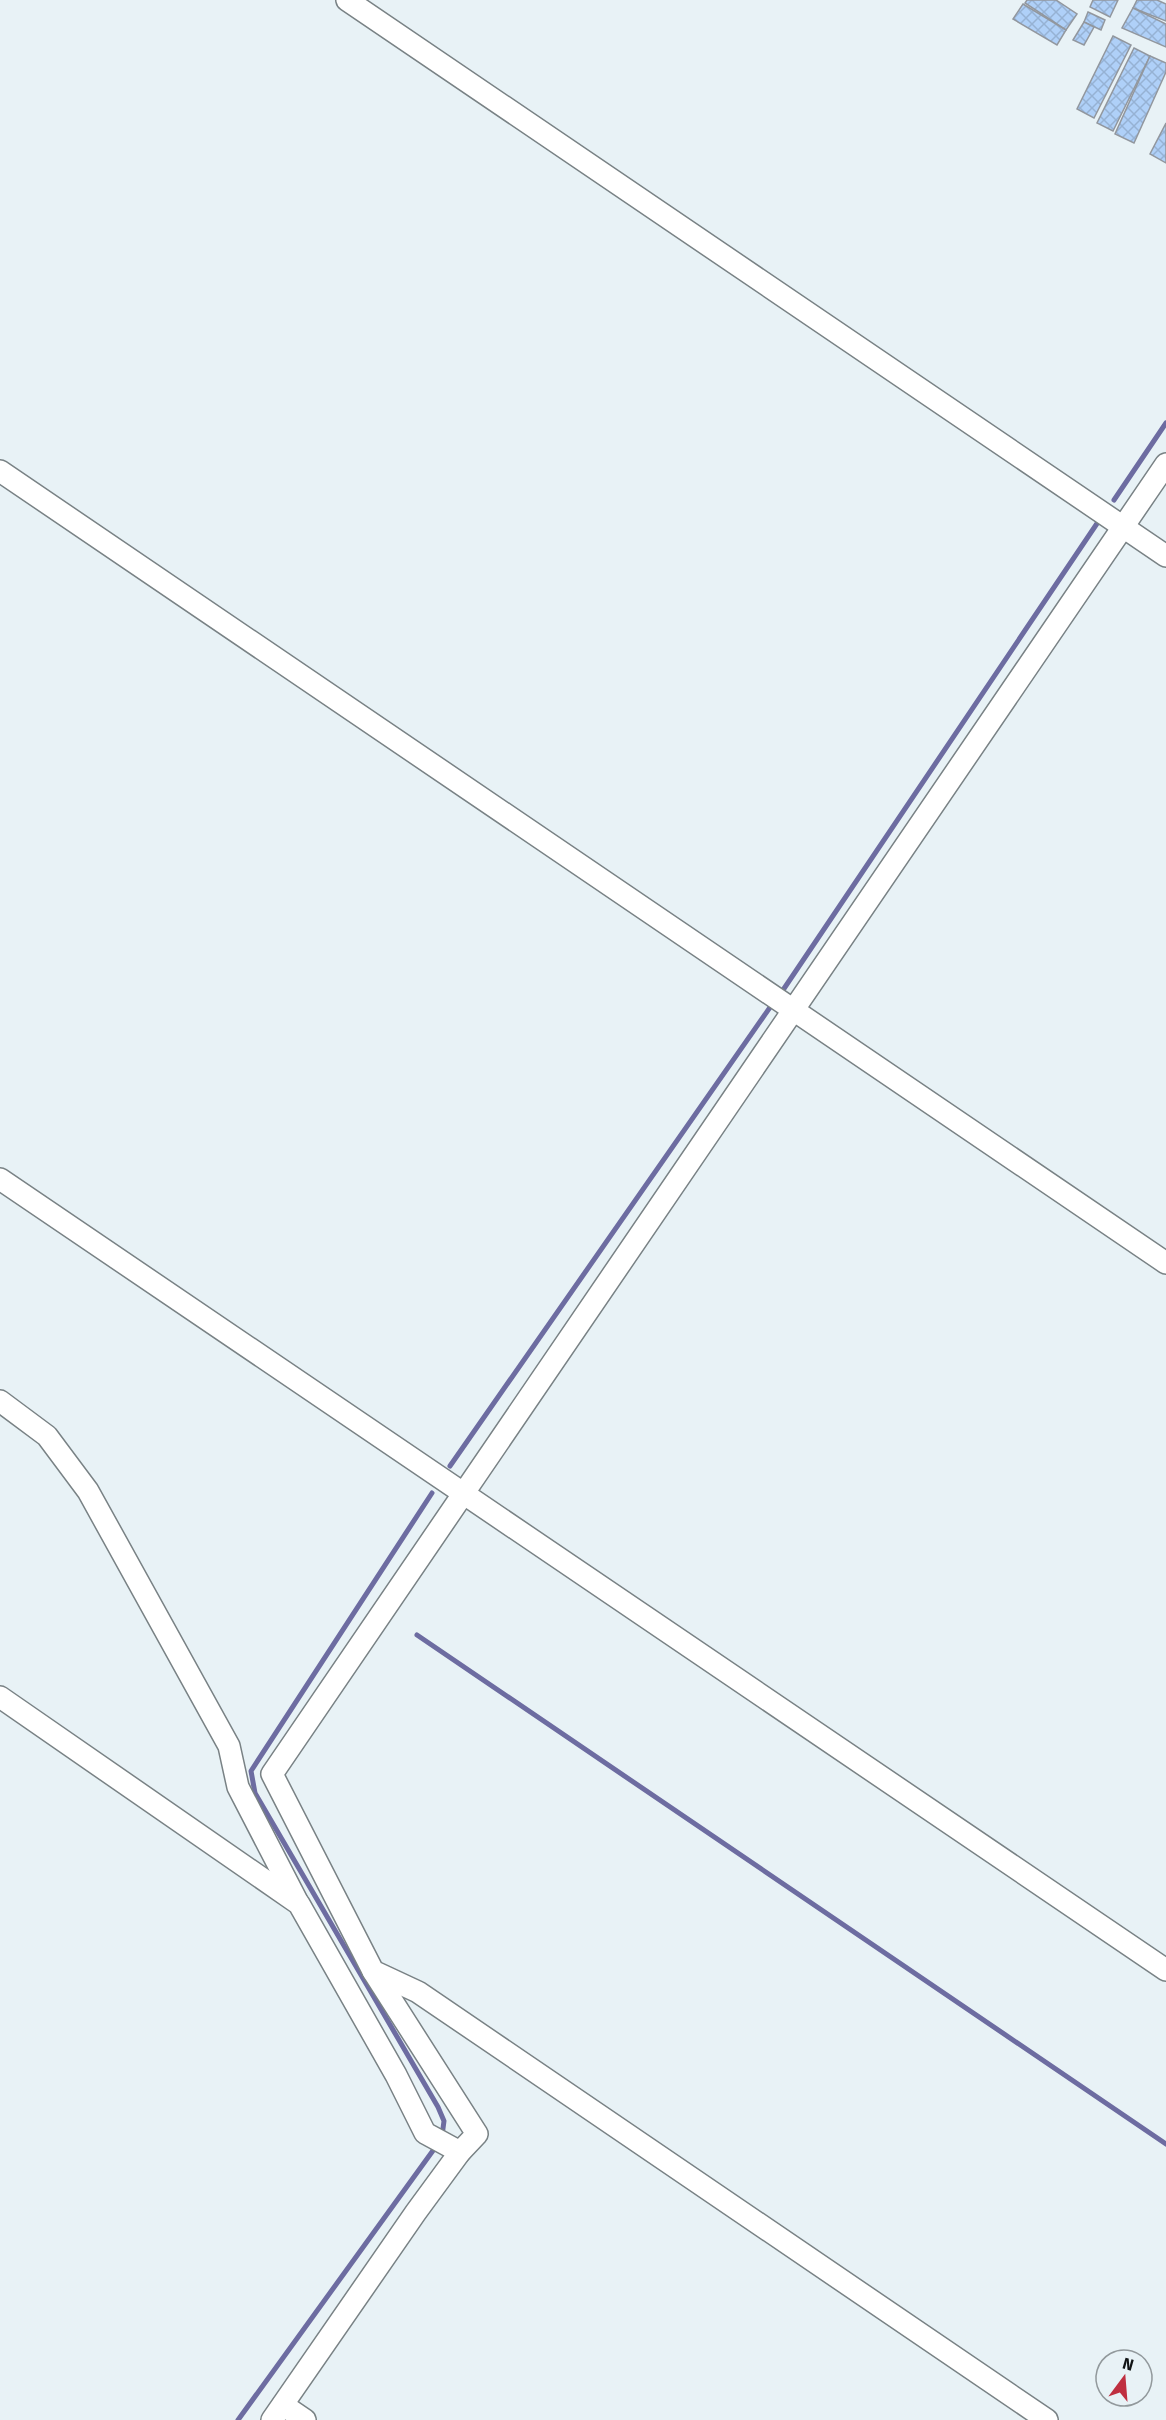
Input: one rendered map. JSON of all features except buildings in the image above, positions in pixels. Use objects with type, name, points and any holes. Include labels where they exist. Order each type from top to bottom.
[{"type":"street","points":[[347,0],[1166,556]]},
{"type":"street","points":[[305,2420],[278,2412],[456,2150],[477,2134],[373,1971],[272,1774],[463,1495],[783,1002],[1166,464]]},
{"type":"street","points":[[0,471],[1166,1263]]},
{"type":"street","points":[[0,1179],[1166,1970]]},
{"type":"street","points":[[0,1401],[47,1436],[88,1491],[229,1746],[238,1787],[299,1904],[396,2075],[425,2133],[456,2150]]},
{"type":"street","points":[[0,1697],[299,1904]]},
{"type":"street","points":[[373,1971],[418,1992],[1047,2420]]},
{"type":"waterway","points":[[1114,500],[1166,423]]},
{"type":"waterway","points":[[779,996],[1098,522]]},
{"type":"waterway","points":[[450,1466],[773,1003]]},
{"type":"waterway","points":[[432,1493],[251,1771],[255,1793],[438,2107],[444,2121],[442,2136]]},
{"type":"waterway","points":[[417,1635],[1166,2144]]},
{"type":"waterway","points":[[238,2420],[437,2145]]}]
